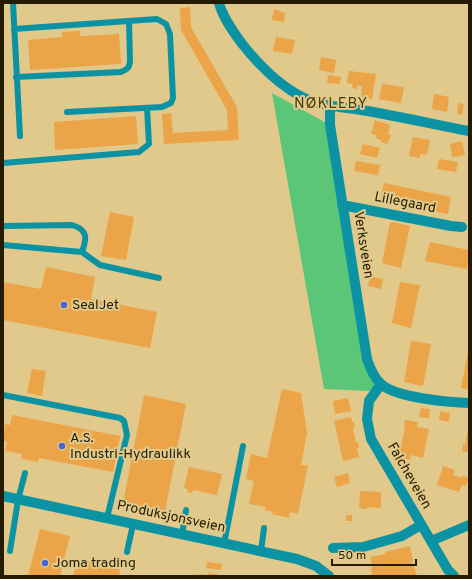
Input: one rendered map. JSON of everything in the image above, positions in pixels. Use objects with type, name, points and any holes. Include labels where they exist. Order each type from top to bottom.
[{"type":"street","points":[[219,3],[236,35],[251,55],[267,71],[303,97],[330,106],[362,110],[469,131]]},
{"type":"street","name":"Verksveien","points":[[330,106],[330,125],[367,359],[372,373],[381,384]]},
{"type":"street","name":"Lillegaard","points":[[342,205],[462,227]]},
{"type":"street","points":[[381,384],[390,390],[407,395],[450,402],[469,403]]},
{"type":"street","name":"Falcheveien","points":[[381,384],[369,401],[367,419],[371,439],[448,570],[454,576]]},
{"type":"street","name":"Produksjonsveien","points":[[3,496],[224,544],[297,558],[316,566],[329,576]]},
{"type":"street","points":[[333,548],[363,547],[402,536],[421,525]]},
{"type":"street","points":[[431,541],[469,525]]},
{"type":"lane","points":[[13,3],[20,136]]},
{"type":"lane","points":[[14,29],[157,19],[166,24],[170,34],[174,98],[171,103],[168,105],[147,108],[66,112]]},
{"type":"lane","points":[[16,77],[121,72],[128,69],[130,66],[129,21]]},
{"type":"lane","points":[[3,163],[139,152],[149,144],[147,108]]},
{"type":"lane","points":[[3,226],[72,225],[84,233],[86,239],[82,252]]},
{"type":"lane","points":[[3,245],[82,252],[100,265],[159,278]]},
{"type":"lane","points":[[3,396],[120,418],[124,421],[128,435],[107,518]]},
{"type":"lane","points":[[224,544],[243,446]]},
{"type":"lane","points":[[10,551],[18,500],[25,473]]},
{"type":"lane","points":[[182,534],[186,510]]},
{"type":"lane","points":[[127,552],[133,524]]},
{"type":"lane","points":[[261,551],[264,528]]},
{"type":"green space","points":[[272,93],[330,125],[367,359],[381,384],[369,391],[324,389]]},
{"type":"building","points":[[190,7],[191,27],[237,107],[239,140],[164,144],[162,114],[171,113],[173,133],[228,130],[227,110],[181,30],[180,8]]},
{"type":"building","points":[[274,9],[285,13],[284,22],[272,20]]},
{"type":"building","points":[[80,31],[80,36],[119,34],[121,64],[30,70],[28,40],[62,37],[62,32]]},
{"type":"building","points":[[276,37],[295,40],[292,54],[273,51]]},
{"type":"building","points":[[321,57],[336,60],[334,73],[319,70]]},
{"type":"building","points":[[349,71],[376,74],[372,99],[361,97],[362,86],[357,85],[357,89],[352,88],[353,84],[347,83]]},
{"type":"building","points":[[328,75],[341,77],[340,84],[327,83]]},
{"type":"building","points":[[382,84],[404,87],[401,103],[379,99]]},
{"type":"building","points":[[434,94],[449,97],[447,112],[432,109]]},
{"type":"building","points":[[458,103],[464,104],[462,115],[457,114]]},
{"type":"building","points":[[136,116],[138,144],[55,150],[54,122]]},
{"type":"building","points":[[375,120],[390,125],[388,134],[391,135],[387,144],[376,138],[377,135],[371,134]]},
{"type":"building","points":[[413,137],[430,140],[427,155],[420,154],[420,158],[409,156]]},
{"type":"building","points":[[462,141],[465,155],[452,157],[450,144]]},
{"type":"building","points":[[363,144],[380,148],[377,158],[360,154]]},
{"type":"building","points":[[439,159],[458,162],[456,172],[437,169]]},
{"type":"building","points":[[356,161],[380,165],[378,175],[354,171]]},
{"type":"building","points":[[384,183],[451,197],[448,214],[380,200]]},
{"type":"building","points":[[110,212],[134,217],[126,260],[101,256]]},
{"type":"building","points":[[393,222],[410,226],[401,268],[382,263],[390,223]]},
{"type":"building","points":[[430,242],[469,250],[467,269],[425,261]]},
{"type":"building","name":"SealJet","points":[[46,267],[95,277],[91,299],[157,312],[150,348],[3,320],[3,282],[41,289]]},
{"type":"building","points":[[370,276],[383,279],[381,289],[368,286]]},
{"type":"building","points":[[400,282],[420,285],[411,328],[392,323]]},
{"type":"building","points":[[411,341],[431,344],[423,386],[404,382]]},
{"type":"building","points":[[469,352],[469,390],[461,388]]},
{"type":"building","points":[[32,369],[46,371],[42,396],[27,393]]},
{"type":"building","points":[[282,389],[301,393],[307,433],[301,465],[308,466],[298,514],[290,512],[289,518],[272,514],[273,512],[265,510],[266,507],[249,504],[254,481],[246,479],[251,454],[267,458]]},
{"type":"building","points":[[144,395],[186,404],[165,511],[123,503]]},
{"type":"building","points":[[348,398],[351,411],[335,414],[333,401]]},
{"type":"building","points":[[421,408],[430,409],[429,418],[419,417]]},
{"type":"building","points":[[440,411],[450,413],[449,422],[439,420]]},
{"type":"building","name":"A.S. Industri-Hydraulikk","points":[[12,415],[120,436],[113,472],[39,458],[38,462],[21,459],[22,454],[5,451],[7,442],[3,441],[3,436],[5,424],[10,425]]},
{"type":"building","points":[[351,417],[355,427],[353,428],[356,443],[358,442],[359,448],[357,448],[359,457],[343,461],[334,421]]},
{"type":"building","points":[[405,420],[418,422],[417,427],[429,429],[423,458],[411,455],[410,460],[397,457],[400,451]]},
{"type":"building","points":[[468,429],[469,452],[462,451],[463,444],[465,445]]},
{"type":"building","points":[[443,466],[455,470],[453,475],[462,478],[462,475],[469,478],[466,486],[462,485],[459,492],[437,485]]},
{"type":"building","points":[[189,467],[222,474],[217,495],[193,490],[192,493],[187,492],[188,489],[184,488]]},
{"type":"building","points":[[348,473],[350,483],[337,487],[334,477]]},
{"type":"building","points":[[360,491],[381,492],[381,508],[367,507],[367,509],[361,509],[361,507],[359,507]]},
{"type":"building","points":[[346,515],[352,515],[352,521],[346,521]]},
{"type":"building","points":[[40,529],[70,536],[60,576],[28,576]]},
{"type":"building","points":[[410,546],[412,562],[417,576],[372,576],[370,557]]},
{"type":"building","points":[[78,558],[104,565],[105,561],[111,562],[110,566],[120,569],[119,576],[73,576]]},
{"type":"building","points":[[207,562],[222,564],[221,570],[206,568]]},
{"type":"building","points":[[209,573],[218,574],[217,576],[199,576],[199,574],[208,575]]},
{"type":"place","name":"SealJet","points":[[64,305]]},
{"type":"place","name":"A.S. Industri-Hydraulikk","points":[[62,446]]},
{"type":"place","name":"Joma trading","points":[[45,563]]},
{"type":"district","name":"NØKLEBY","points":[[331,104]]}]
